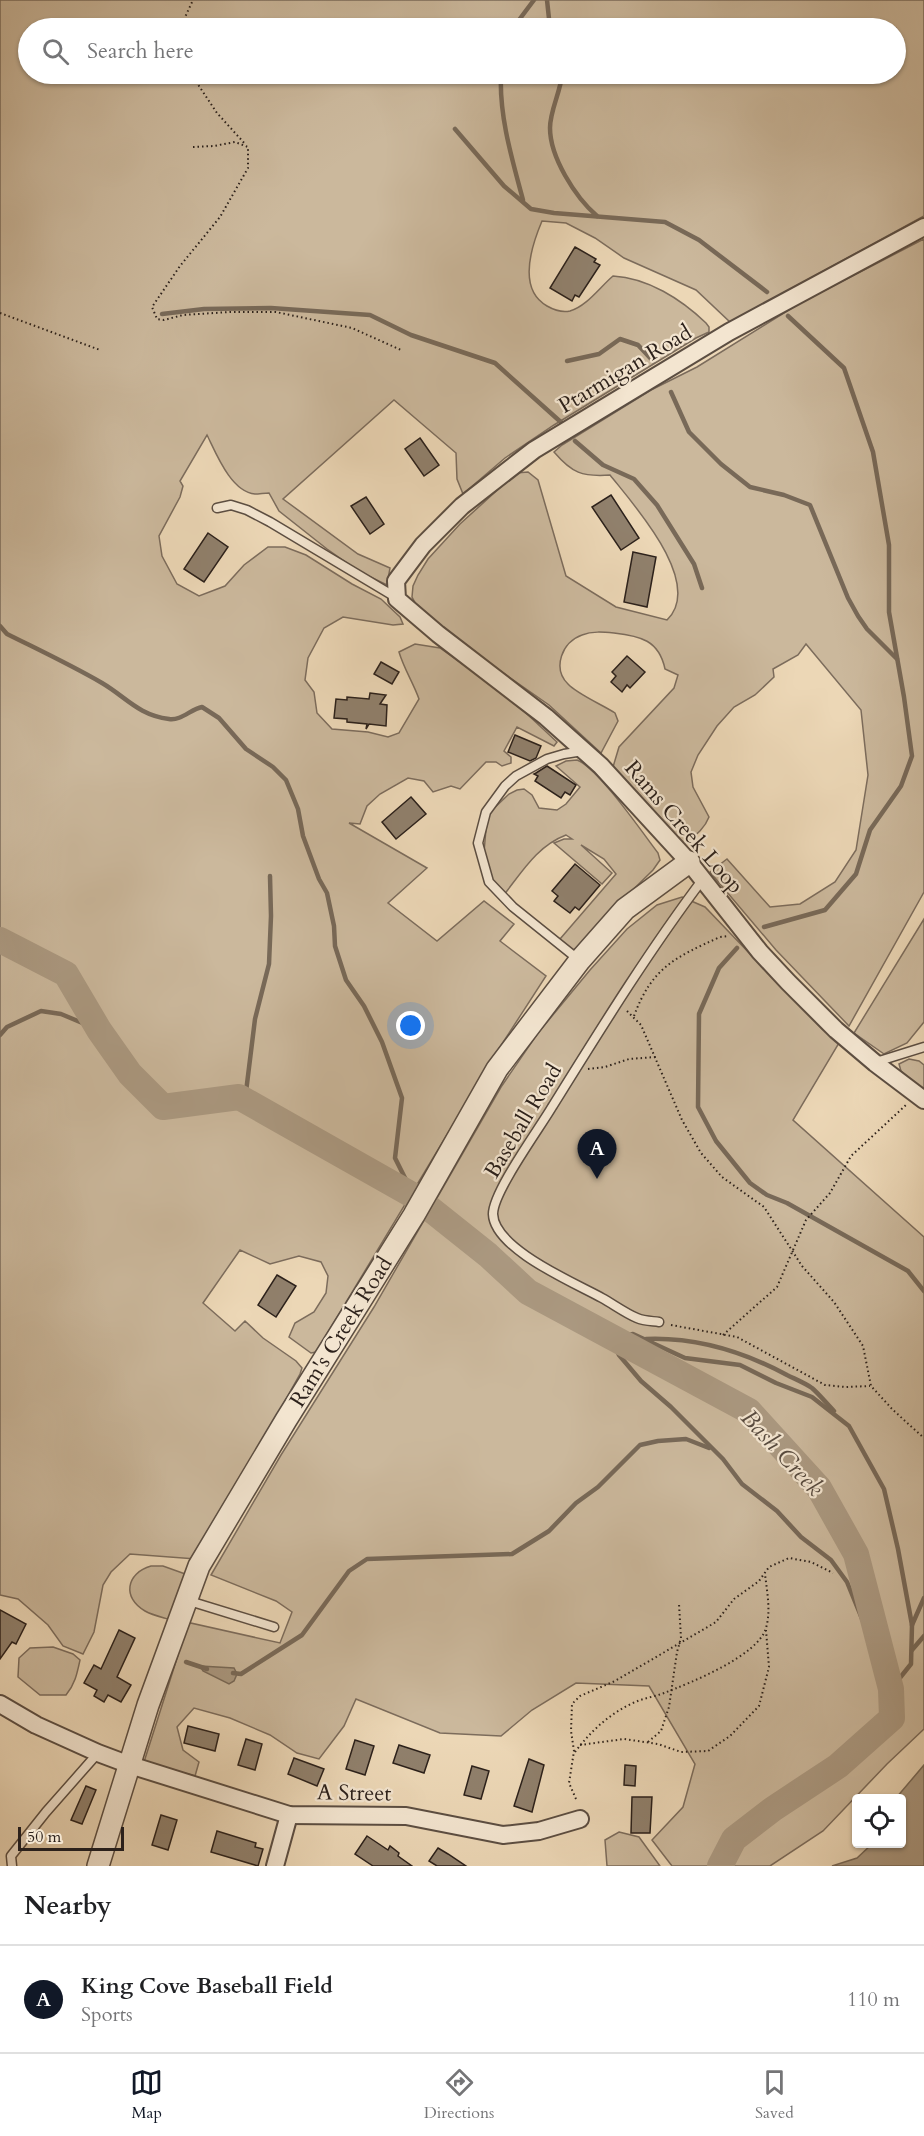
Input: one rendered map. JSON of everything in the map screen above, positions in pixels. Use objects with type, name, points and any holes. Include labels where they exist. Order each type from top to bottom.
[{"type":"street","name":"Ptarmigan Road","points":[[397,599],[396,581],[423,545],[462,506],[534,450],[729,332],[924,227]]},
{"type":"street","name":"Rams Creek Loop","points":[[397,599],[438,634],[546,717],[601,766],[689,862],[745,933],[788,982],[836,1030],[921,1097]]},
{"type":"street","name":"Ram's Creek Road","points":[[98,1866],[148,1705],[199,1566],[432,1185],[497,1069],[580,960],[625,909],[689,862]]},
{"type":"street","name":"A Street","points":[[0,1704],[36,1725],[130,1765],[289,1815],[406,1816],[504,1835],[539,1831],[580,1819]]},
{"type":"street","points":[[275,1866],[289,1815]]},
{"type":"lane","points":[[217,508],[231,505],[247,510],[397,599]]},
{"type":"lane","points":[[580,960],[513,907],[489,882],[478,843],[486,812],[505,786],[516,776],[547,759],[583,751]]},
{"type":"lane","name":"Baseball Road","points":[[659,1322],[638,1318],[553,1274],[522,1253],[499,1233],[493,1214],[500,1192],[572,1074],[674,918],[703,879]]},
{"type":"lane","points":[[875,1063],[924,1047]]},
{"type":"lane","points":[[186,1600],[274,1627]]},
{"type":"lane","points":[[12,1866],[11,1856],[27,1835],[99,1753]]},
{"type":"path","points":[[185,18],[193,0]]},
{"type":"path","points":[[198,84],[217,113],[248,147],[248,168],[219,217],[180,266],[152,307],[157,319],[214,313],[276,312],[352,328],[401,350]]},
{"type":"path","points":[[193,147],[235,142],[248,147]]},
{"type":"path","points":[[0,313],[100,350]]},
{"type":"path","points":[[633,1017],[639,1002],[655,976],[677,957],[720,937],[745,933]]},
{"type":"path","points":[[618,1003],[642,1025],[682,1120],[701,1153],[722,1177],[764,1207],[802,1266],[834,1302],[863,1346],[871,1386],[924,1438]]},
{"type":"path","points":[[572,1074],[629,1059],[656,1057]]},
{"type":"path","points":[[723,1335],[777,1287],[806,1220],[830,1193],[851,1156],[883,1124],[921,1097]]},
{"type":"path","points":[[659,1322],[737,1337],[807,1373],[825,1385],[871,1386]]},
{"type":"path","points":[[576,1799],[569,1783],[573,1754],[572,1704],[580,1696],[615,1681],[716,1622],[734,1599],[759,1581],[769,1567],[789,1558],[811,1562],[833,1573]]},
{"type":"path","points":[[580,1745],[624,1740],[647,1743],[681,1752],[708,1751],[730,1736],[759,1706],[769,1667],[766,1630],[769,1604],[764,1573]]},
{"type":"path","points":[[647,1743],[661,1731],[669,1707],[677,1652],[681,1642],[679,1604]]},
{"type":"path","points":[[573,1754],[602,1721],[634,1702],[671,1690],[733,1662],[752,1648],[766,1630]]},
{"type":"shaded area","points":[[0,0],[924,0],[924,216],[730,322],[696,290],[624,258],[595,238],[566,223],[542,221],[531,255],[529,278],[538,299],[547,306],[564,312],[576,309],[588,301],[613,276],[626,278],[651,285],[675,298],[706,323],[709,332],[554,425],[505,458],[463,494],[457,479],[456,453],[394,400],[283,499],[358,554],[390,568],[387,585],[360,572],[327,549],[279,511],[269,493],[246,492],[225,470],[207,435],[180,481],[183,486],[180,497],[159,536],[162,556],[177,584],[199,596],[225,586],[244,565],[268,547],[285,547],[306,555],[381,599],[400,617],[403,624],[393,625],[343,617],[324,628],[308,658],[305,680],[314,692],[317,713],[332,729],[368,732],[388,737],[399,733],[419,699],[399,652],[415,644],[440,648],[488,682],[557,742],[554,746],[517,727],[504,751],[511,757],[511,763],[502,766],[496,762],[486,762],[460,789],[451,786],[433,792],[424,781],[408,778],[380,794],[367,806],[360,824],[349,823],[427,868],[388,903],[437,941],[484,901],[514,924],[500,941],[546,976],[500,1047],[316,1352],[311,1353],[289,1337],[295,1323],[314,1312],[326,1293],[328,1276],[321,1262],[299,1256],[270,1264],[240,1250],[203,1303],[235,1331],[245,1321],[302,1368],[196,1559],[130,1554],[111,1572],[103,1585],[94,1632],[83,1654],[63,1646],[48,1625],[18,1599],[0,1595]]},
{"type":"shaded area","points":[[924,239],[924,892],[849,1026],[776,950],[710,872],[727,859],[770,907],[800,904],[835,882],[856,850],[868,775],[861,710],[806,644],[798,655],[773,669],[774,677],[755,695],[734,707],[717,726],[698,755],[691,772],[693,787],[709,817],[702,829],[684,844],[613,767],[619,747],[674,688],[678,675],[665,669],[662,659],[653,646],[640,638],[598,632],[575,638],[565,649],[560,663],[563,678],[577,692],[615,713],[618,721],[601,753],[549,705],[419,610],[412,597],[413,586],[428,559],[460,524],[516,473],[528,472],[538,480],[566,576],[616,607],[667,620],[676,604],[677,586],[672,566],[648,524],[610,475],[578,472],[566,465],[554,452],[651,390],[697,367],[800,303]]},
{"type":"shaded area","points":[[577,760],[586,765],[608,787],[658,853],[660,860],[653,870],[599,923],[582,944],[572,951],[560,939],[616,874],[604,859],[581,845],[612,873],[602,884],[554,843],[572,839],[566,835],[538,853],[503,896],[493,887],[484,852],[490,812],[509,794],[524,789],[532,795],[539,808],[557,810],[566,804],[580,787],[556,766],[566,761]]},
{"type":"shaded area","points":[[682,897],[705,907],[822,1029],[839,1043],[793,1120],[924,1237],[924,1729],[858,1794],[852,1794],[852,1801],[823,1831],[770,1866],[672,1866],[652,1840],[683,1807],[695,1764],[649,1686],[576,1683],[532,1710],[501,1736],[440,1733],[356,1699],[344,1726],[319,1759],[297,1753],[270,1735],[230,1718],[194,1708],[177,1727],[183,1750],[199,1762],[195,1776],[144,1762],[178,1655],[186,1622],[280,1643],[292,1612],[276,1601],[211,1575],[281,1455],[374,1307],[501,1087],[538,1033],[590,970],[627,929],[657,905]]},
{"type":"shaded area","points":[[924,919],[924,1022],[907,1043],[884,1054],[854,1033]]},
{"type":"shaded area","points":[[909,1059],[919,1061],[924,1065],[924,1091],[901,1071],[899,1064]]},
{"type":"shaded area","points":[[151,1566],[163,1566],[188,1575],[168,1619],[145,1611],[138,1606],[130,1593],[130,1586],[136,1574]]},
{"type":"shaded area","points":[[53,1647],[73,1654],[80,1660],[77,1674],[66,1695],[40,1695],[18,1677],[19,1658],[30,1648]]},
{"type":"shaded area","points":[[200,1666],[234,1668],[237,1674],[234,1681],[229,1684],[203,1671]]},
{"type":"shaded area","points":[[924,1765],[924,1866],[832,1866],[857,1858],[868,1848],[906,1848],[906,1794],[899,1794]]},
{"type":"shaded area","points":[[619,1832],[639,1837],[660,1866],[607,1866],[605,1840]]},
{"type":"building","points":[[575,247],[596,259],[594,262],[600,265],[579,297],[575,295],[572,301],[550,288]]},
{"type":"building","points":[[420,438],[439,465],[424,476],[405,449]]},
{"type":"building","points":[[611,495],[639,538],[621,550],[592,507]]},
{"type":"building","points":[[366,497],[384,524],[370,534],[351,506]]},
{"type":"building","points":[[208,533],[228,547],[204,582],[184,569]]},
{"type":"building","points":[[633,552],[656,557],[647,607],[624,602]]},
{"type":"building","points":[[627,656],[645,672],[630,688],[627,685],[622,692],[611,682],[616,676],[612,672]]},
{"type":"building","points":[[381,662],[399,672],[392,684],[374,674]]},
{"type":"building","points":[[370,693],[386,695],[380,704],[387,705],[386,726],[369,724],[366,729],[367,724],[334,718],[336,699],[347,700],[347,697],[369,699]]},
{"type":"building","points":[[515,735],[541,746],[536,758],[530,761],[508,752]]},
{"type":"building","points":[[547,766],[576,785],[570,795],[565,792],[561,798],[535,781],[538,776],[534,774]]},
{"type":"building","points":[[411,797],[426,814],[396,839],[382,822]]},
{"type":"building","points":[[575,864],[600,885],[579,910],[575,907],[570,913],[554,901],[558,896],[552,891]]},
{"type":"building","points":[[277,1275],[296,1286],[276,1317],[258,1305]]},
{"type":"building","points":[[0,1610],[26,1624],[16,1644],[12,1642],[0,1659]]},
{"type":"building","points":[[119,1630],[135,1638],[117,1677],[131,1685],[121,1702],[108,1695],[104,1702],[94,1696],[97,1690],[84,1683],[94,1665],[101,1669]]},
{"type":"building","points":[[188,1726],[219,1734],[215,1751],[184,1743]]},
{"type":"building","points":[[246,1739],[262,1744],[255,1770],[238,1765]]},
{"type":"building","points":[[355,1740],[374,1746],[365,1775],[346,1769]]},
{"type":"building","points":[[399,1745],[430,1755],[424,1773],[393,1763]]},
{"type":"building","points":[[294,1758],[324,1769],[317,1786],[288,1774]]},
{"type":"building","points":[[529,1759],[544,1765],[532,1812],[514,1806]]},
{"type":"building","points":[[625,1765],[636,1766],[635,1786],[624,1785]]},
{"type":"building","points":[[472,1766],[489,1771],[481,1799],[464,1795]]},
{"type":"building","points":[[86,1786],[96,1790],[82,1824],[71,1820]]},
{"type":"building","points":[[632,1797],[652,1797],[650,1833],[631,1833]]},
{"type":"building","points":[[161,1815],[177,1820],[168,1850],[152,1845]]},
{"type":"building","points":[[217,1831],[256,1843],[255,1847],[263,1849],[258,1866],[211,1852]]},
{"type":"building","points":[[367,1836],[388,1850],[390,1846],[399,1853],[398,1856],[412,1866],[373,1866],[355,1854]]},
{"type":"building","points":[[438,1848],[466,1866],[437,1866],[429,1861]]},
{"type":"waterway","points":[[520,18],[534,0]]},
{"type":"waterway","points":[[547,0],[549,18]]},
{"type":"waterway","points":[[501,84],[504,122],[523,200]]},
{"type":"waterway","points":[[560,84],[550,121],[554,151],[572,187],[597,216]]},
{"type":"waterway","points":[[455,129],[504,186],[531,209],[665,222],[699,240],[767,292]]},
{"type":"waterway","points":[[162,314],[204,309],[271,308],[370,315],[411,335],[495,363],[563,424]]},
{"type":"waterway","points":[[764,927],[825,910],[856,874],[870,830],[901,786],[912,756],[889,612],[889,545],[873,452],[844,368],[788,316]]},
{"type":"waterway","points":[[567,361],[599,354],[620,339],[638,345],[653,361]]},
{"type":"waterway","points":[[671,392],[689,432],[721,464],[750,487],[784,495],[810,505],[848,598],[858,616],[867,629],[897,659]]},
{"type":"waterway","points":[[575,441],[603,465],[634,479],[657,505],[694,564],[702,588]]},
{"type":"waterway","points":[[0,626],[7,634],[90,676],[149,714],[173,719],[202,707],[219,718],[246,749],[273,767],[286,780],[298,809],[303,836],[319,879],[327,893],[334,926],[335,946],[346,980],[364,1006],[382,1042],[402,1098],[395,1158],[414,1196]]},
{"type":"waterway","points":[[245,1100],[255,1019],[269,964],[270,876]]},
{"type":"waterway","name":"Bash Creek","points":[[0,940],[66,974],[99,1030],[130,1074],[163,1107],[239,1097],[414,1196],[488,1255],[528,1292],[749,1411],[819,1488],[856,1554],[891,1689],[892,1718],[838,1766],[773,1809],[734,1839],[720,1866]]},
{"type":"waterway","points":[[737,948],[719,968],[699,1014],[698,1107],[716,1141],[750,1183],[767,1195],[787,1203],[908,1271],[924,1291]]},
{"type":"waterway","points":[[0,1035],[7,1027],[41,1011],[61,1014],[99,1030]]},
{"type":"waterway","points":[[887,1670],[878,1658],[847,1582],[831,1560],[801,1537],[777,1511],[742,1484],[723,1459],[671,1407],[641,1381],[619,1355],[612,1339],[633,1334],[685,1358],[740,1365],[776,1383],[812,1397],[849,1426],[884,1489],[912,1625],[911,1664],[891,1689]]},
{"type":"waterway","points":[[646,1339],[701,1343],[754,1359],[809,1386],[834,1411]]},
{"type":"waterway","points":[[233,1673],[241,1674],[302,1635],[349,1571],[367,1559],[512,1554],[549,1531],[576,1503],[598,1487],[640,1445],[686,1439],[709,1448]]},
{"type":"waterway","points":[[912,1625],[924,1598]]},
{"type":"waterway","points":[[912,1650],[924,1636]]},
{"type":"waterway","points":[[186,1662],[207,1669]]},
{"type":"place","name":"King Cove Baseball Field","points":[[597,1179]]}]
